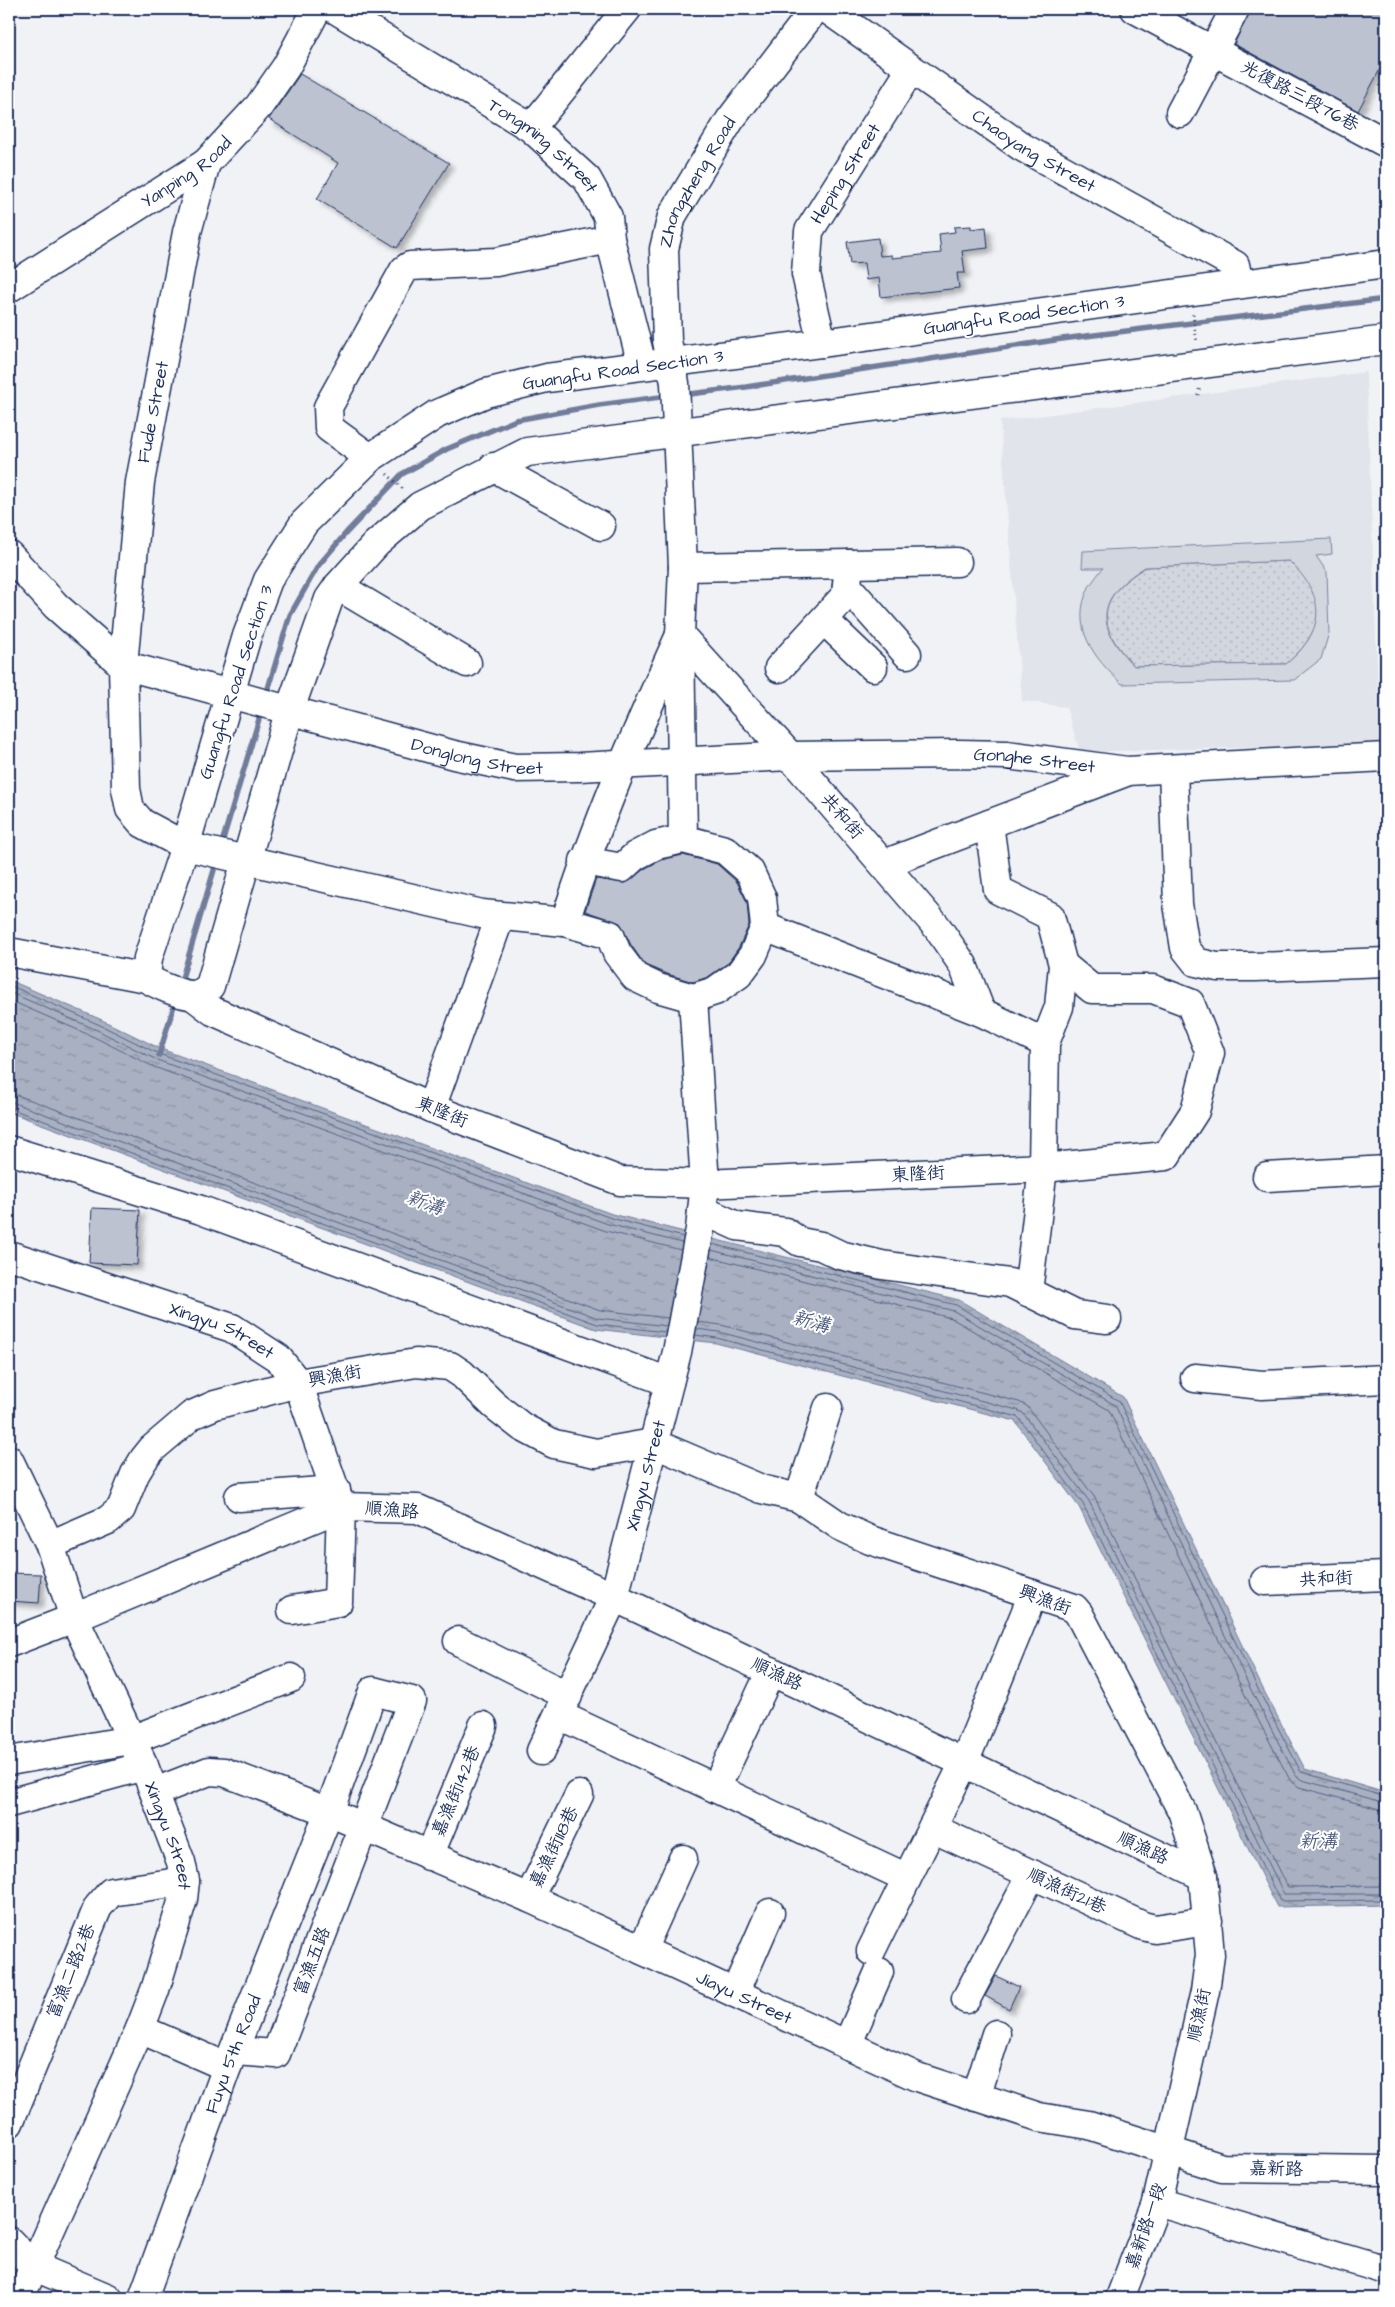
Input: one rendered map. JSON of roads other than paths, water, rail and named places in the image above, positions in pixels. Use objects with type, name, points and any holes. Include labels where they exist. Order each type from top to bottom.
[{"type":"street","name":"Yanping Road","points":[[9,288],[206,163],[259,106],[286,67],[317,9]]},
{"type":"street","name":"Tongming Street","points":[[335,9],[531,128],[587,179],[608,217],[610,239],[642,366]]},
{"type":"street","points":[[531,128],[627,9]]},
{"type":"street","name":"Zhongzheng Road","points":[[676,421],[673,372],[667,341],[664,275],[664,249],[672,216],[730,120],[815,9]]},
{"type":"street","name":"Chaoyang Street","points":[[827,9],[1022,147],[1235,265],[1240,284]]},
{"type":"street","name":"光復路三段76巷","points":[[1135,9],[1386,143]]},
{"type":"street","points":[[1180,113],[1235,9]]},
{"type":"street","name":"Heping Street","points":[[822,343],[806,274],[809,231],[911,68]]},
{"type":"street","name":"Fude Street","points":[[206,163],[187,232],[140,482],[123,665],[126,789],[130,809],[142,823],[186,846],[500,918],[565,922],[610,935],[617,954],[635,977],[658,988],[693,998]]},
{"type":"street","points":[[370,458],[328,428],[328,407],[404,270],[410,266],[496,262],[610,239]]},
{"type":"street","name":"Guangfu Road Section 3","points":[[150,981],[148,958],[238,696],[247,636],[268,580],[304,523],[370,458],[437,414],[486,393],[547,378],[642,366],[673,372],[822,343],[1386,264]]},
{"type":"street","points":[[9,952],[150,981],[192,995],[203,993],[210,986],[247,859],[285,708],[329,599],[338,586],[376,544],[420,506],[527,452],[676,421],[1386,340]]},
{"type":"street","points":[[676,421],[683,567],[680,635],[680,763],[683,839]]},
{"type":"street","points":[[493,468],[601,526]]},
{"type":"street","points":[[9,555],[56,606],[123,665],[238,696]]},
{"type":"street","points":[[683,567],[848,575],[957,562]]},
{"type":"street","points":[[779,668],[846,596],[848,575]]},
{"type":"street","points":[[848,575],[907,654]]},
{"type":"street","points":[[338,586],[467,663]]},
{"type":"street","points":[[824,620],[873,667]]},
{"type":"street","points":[[565,922],[584,860],[621,765],[680,635]]},
{"type":"street","name":"共和街","points":[[680,635],[790,756],[937,927],[963,965],[981,1012]]},
{"type":"street","name":"Donglong Street","points":[[238,696],[454,755],[515,768],[680,763]]},
{"type":"street","name":"Gonghe Street","points":[[680,763],[790,756],[1007,755],[1127,771],[1386,757]]},
{"type":"street","points":[[1173,769],[1178,904],[1185,948],[1196,962],[1217,967],[1386,962]]},
{"type":"street","points":[[884,864],[1127,771]]},
{"type":"street","points":[[989,824],[998,890],[1050,916],[1063,965],[1060,1007],[1045,1043],[1044,1168],[1028,1292]]},
{"type":"street","points":[[584,860],[622,868],[634,856],[656,845],[683,839],[725,850],[750,872],[762,898],[765,927],[753,955],[739,974],[715,991],[693,998],[702,1208],[737,1226],[785,1232],[800,1242],[821,1246],[840,1255],[882,1265],[1010,1283],[1075,1315],[1107,1319]]},
{"type":"street","points":[[431,1108],[500,918]]},
{"type":"street","points":[[765,927],[981,1012],[1045,1043]]},
{"type":"street","name":"東隆街","points":[[192,995],[213,1011],[431,1108],[620,1181],[702,1208],[1044,1168],[1166,1156],[1195,1110],[1210,1053],[1190,1003],[1153,989],[1092,989],[1063,965]]},
{"type":"street","points":[[9,1150],[201,1210],[669,1382]]},
{"type":"street","points":[[1267,1177],[1386,1170]]},
{"type":"street","name":"Xingyu Street","points":[[541,1751],[614,1597],[677,1352],[702,1208]]},
{"type":"street","name":"Xingyu Street","points":[[9,1255],[232,1328],[278,1358],[298,1383],[338,1499]]},
{"type":"street","name":"興漁街","points":[[50,1545],[108,1520],[121,1509],[134,1474],[144,1459],[152,1449],[192,1415],[215,1405],[298,1383],[416,1363],[450,1366],[462,1374],[494,1405],[522,1427],[554,1444],[596,1454],[653,1443]]},
{"type":"street","points":[[1195,1378],[1262,1385],[1386,1379]]},
{"type":"street","points":[[653,1443],[761,1489],[799,1498],[828,1408]]},
{"type":"street","name":"Xingyu Street","points":[[9,1460],[50,1545],[74,1618],[155,1792],[185,1881],[181,1908],[155,1990],[140,2029],[20,2298]]},
{"type":"street","name":"順漁路","points":[[239,1497],[338,1499],[418,1509],[614,1597],[1203,1876]]},
{"type":"street","name":"興漁街","points":[[799,1498],[840,1526],[870,1540],[1074,1608],[1079,1614],[1182,1811],[1203,1876]]},
{"type":"street","points":[[9,1643],[74,1618],[338,1499],[338,1602],[292,1610]]},
{"type":"street","name":"共和街","points":[[1265,1582],[1386,1576]]},
{"type":"street","points":[[847,2045],[875,1962],[907,1878],[964,1763],[1033,1594]]},
{"type":"street","points":[[458,1641],[563,1705],[716,1788],[907,1878]]},
{"type":"street","points":[[716,1788],[771,1671]]},
{"type":"street","points":[[9,1761],[131,1740],[291,1678]]},
{"type":"street","name":"Fuyu 5th Road","points":[[144,2298],[231,2060],[329,1812],[373,1691],[412,1701],[363,1827]]},
{"type":"street","name":"嘉漁街142巷","points":[[429,1856],[483,1726]]},
{"type":"street","points":[[9,1803],[144,1766]]},
{"type":"street","name":"Jiayu Street","points":[[155,1792],[209,1771],[224,1772],[329,1812],[529,1898],[917,2077],[1038,2117],[1089,2125],[1169,2152]]},
{"type":"street","name":"嘉漁街118巷","points":[[529,1898],[579,1795]]},
{"type":"street","name":"富漁五路","points":[[231,2060],[276,2054],[363,1827]]},
{"type":"street","name":"順漁街21巷","points":[[932,1828],[1143,1926],[1154,1929],[1208,1921]]},
{"type":"street","points":[[642,1950],[682,1859]]},
{"type":"street","points":[[966,1999],[1032,1874]]},
{"type":"street","name":"順漁街","points":[[1169,2152],[1205,1991],[1210,1955],[1203,1876]]},
{"type":"street","name":"富漁二路2巷","points":[[9,2123],[98,1907],[111,1892],[185,1881]]},
{"type":"street","points":[[735,1993],[770,1912]]},
{"type":"street","points":[[140,2029],[231,2060]]},
{"type":"street","points":[[976,2097],[996,2034]]},
{"type":"street","name":"嘉新路","points":[[1169,2152],[1222,2168],[1386,2170]]},
{"type":"street","name":"嘉新路一段","points":[[1120,2298],[1157,2202],[1169,2152]]},
{"type":"street","points":[[1157,2202],[1386,2270]]},
{"type":"street","points":[[9,2241],[33,2266],[108,2298]]},
{"type":"water","name":"新溝","points":[[9,980],[102,1020],[161,1049],[612,1214],[959,1300],[1123,1397],[1263,1689],[1305,1769],[1386,1793],[1386,1905],[1277,1907],[1079,1507],[1015,1421],[716,1343],[596,1329],[9,1112]]},
{"type":"waterway","points":[[682,395],[1062,339],[1386,299]]},
{"type":"waterway","points":[[266,695],[290,615],[318,566],[346,533],[402,474],[447,449],[516,420],[599,405],[668,396]]},
{"type":"waterway","points":[[221,846],[262,709]]},
{"type":"waterway","points":[[180,985],[217,860]]},
{"type":"waterway","points":[[159,1055],[176,999]]}]
